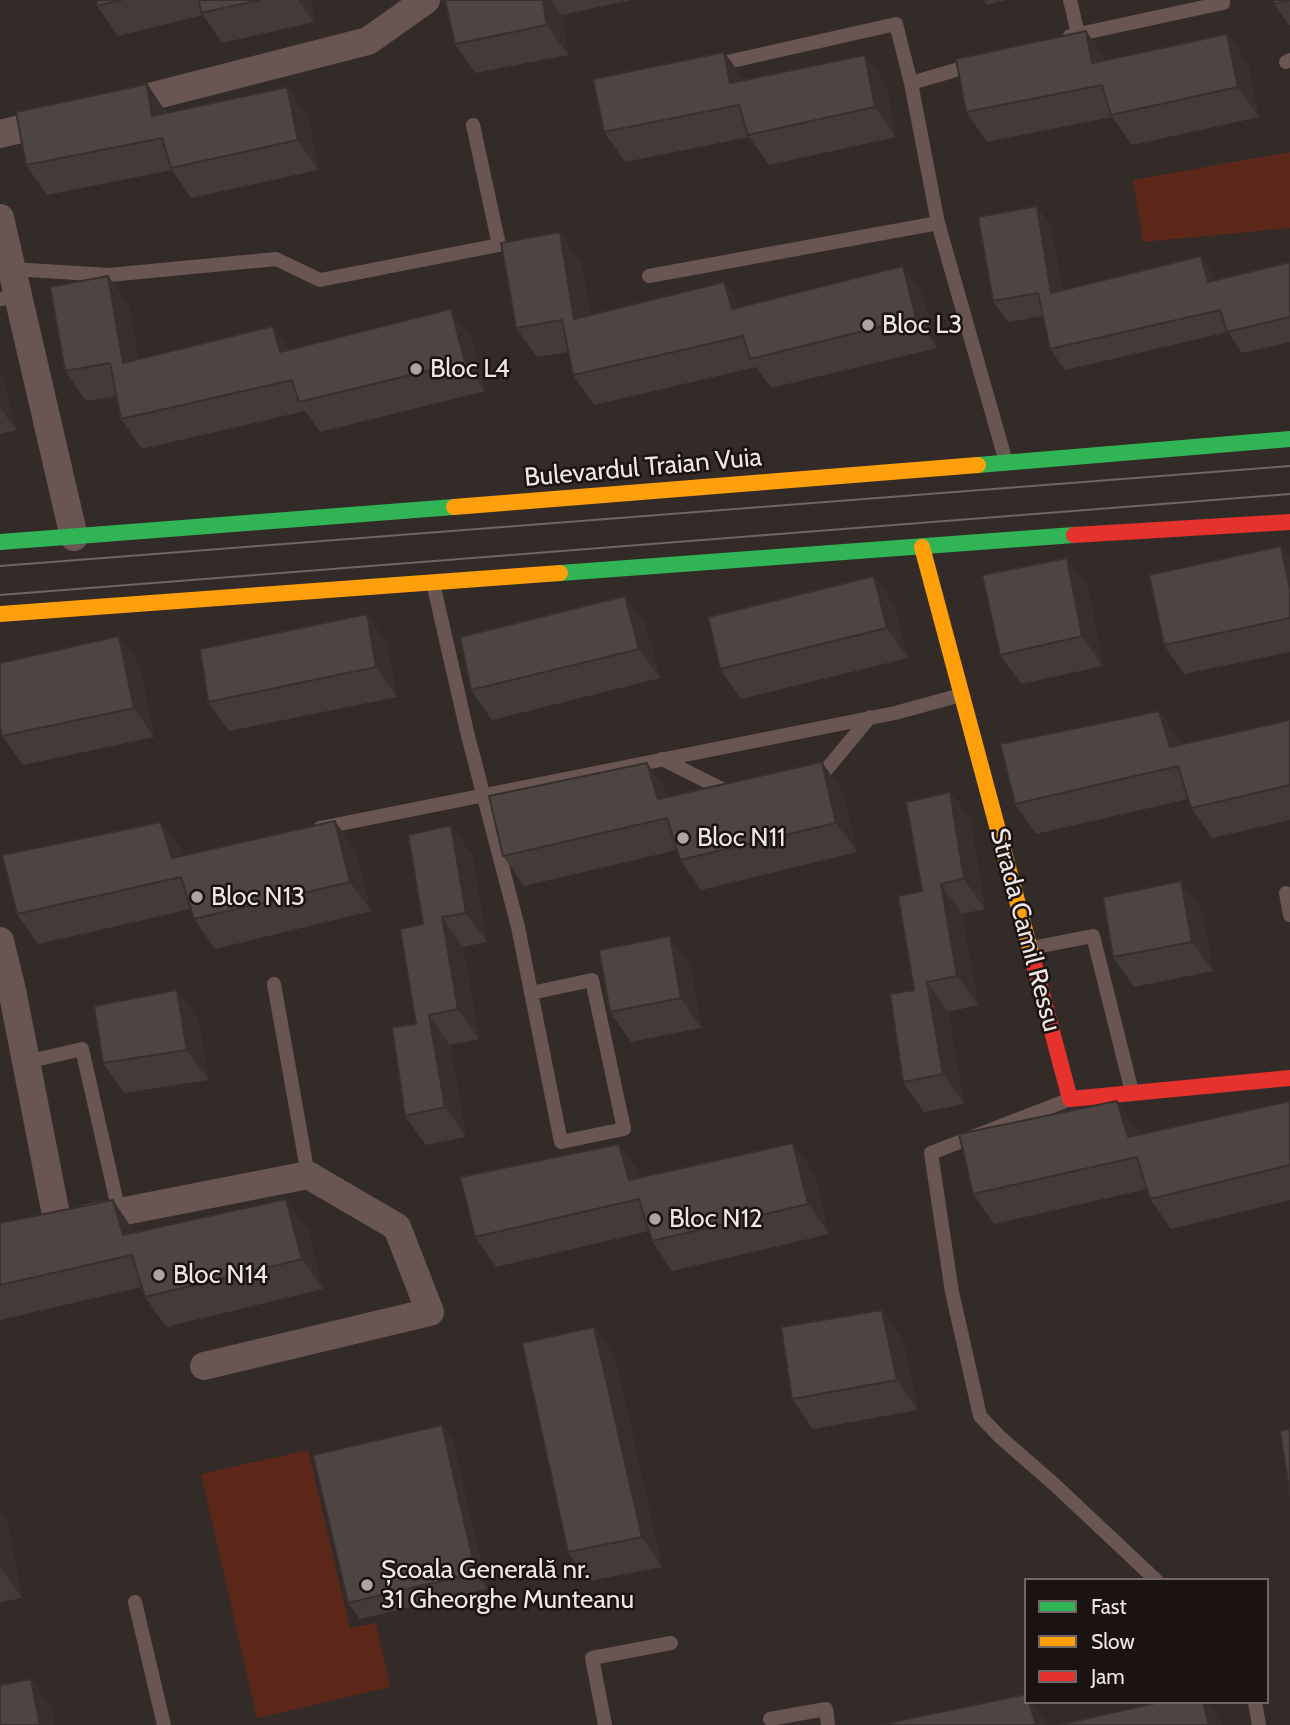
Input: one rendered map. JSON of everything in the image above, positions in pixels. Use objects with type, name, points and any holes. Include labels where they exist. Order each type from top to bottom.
[{"type":"main road","name":"Bulevardul Traian Vuia","points":[[0,542],[1290,439]]},
{"type":"main road","points":[[0,614],[1111,532],[1290,522]]},
{"type":"main road","name":"Strada Camil Ressu","points":[[922,547],[1070,1099]]},
{"type":"main road","points":[[1070,1099],[1290,1078]]},
{"type":"street","points":[[0,134],[368,41],[426,0]]},
{"type":"street","points":[[0,218],[12,269],[9,298],[74,537]]},
{"type":"street","points":[[0,941],[26,1062],[46,1227],[308,1175],[397,1227],[430,1312],[204,1366]]},
{"type":"lane","points":[[1070,0],[1078,34]]},
{"type":"lane","points":[[1052,42],[1223,3],[1223,0]]},
{"type":"lane","points":[[694,69],[896,24],[911,83],[938,223],[1006,463]]},
{"type":"lane","points":[[911,83],[988,61]]},
{"type":"lane","points":[[12,269],[109,275],[275,259],[320,279],[499,245],[473,125]]},
{"type":"lane","points":[[649,276],[938,223]]},
{"type":"lane","points":[[433,582],[483,795],[518,927],[531,993],[561,1142],[624,1129],[592,980],[531,993]]},
{"type":"lane","points":[[301,832],[895,713],[963,694]]},
{"type":"lane","points":[[801,775],[826,770],[870,717]]},
{"type":"lane","points":[[662,759],[726,791],[751,786]]},
{"type":"lane","points":[[1286,893],[1290,915]]},
{"type":"lane","points":[[1030,948],[1093,936],[1132,1094]]},
{"type":"lane","points":[[274,984],[308,1175]]},
{"type":"lane","points":[[26,1062],[82,1049],[119,1212]]},
{"type":"lane","points":[[1070,1099],[931,1153],[952,1292],[980,1416],[1154,1578]]},
{"type":"lane","points":[[135,1602],[164,1725]]},
{"type":"lane","points":[[605,1725],[592,1658],[671,1643]]},
{"type":"lane","points":[[1255,1704],[1259,1725]]},
{"type":"lane","points":[[770,1719],[826,1709],[828,1725]]},
{"type":"shaded area","points":[[1290,152],[1290,228],[1143,242],[1133,180]]},
{"type":"shaded area","points":[[308,1450],[350,1628],[376,1623],[390,1687],[257,1718],[201,1474]]},
{"type":"building","points":[[96,0],[122,0],[97,6]]},
{"type":"building","points":[[199,0],[260,0],[201,13]]},
{"type":"building","points":[[445,0],[543,0],[547,25],[455,44]]},
{"type":"building","points":[[1273,0],[1290,0],[1274,4]]},
{"type":"building","points":[[1086,31],[1092,63],[1227,34],[1238,87],[1111,115],[1102,85],[966,112],[956,59]]},
{"type":"building","points":[[724,52],[730,83],[865,55],[875,107],[748,135],[739,105],[604,132],[593,79]]},
{"type":"building","points":[[147,84],[152,116],[287,87],[298,140],[171,168],[162,138],[26,165],[16,112]]},
{"type":"building","points":[[1037,206],[1051,293],[1201,256],[1208,282],[1290,262],[1290,317],[1227,332],[1220,310],[1050,349],[1038,293],[993,301],[978,217]]},
{"type":"building","points":[[560,232],[574,319],[724,282],[732,309],[903,266],[916,318],[750,359],[743,336],[573,375],[562,320],[516,328],[501,243]]},
{"type":"building","points":[[108,276],[123,363],[273,326],[280,352],[451,309],[465,362],[299,402],[292,380],[121,419],[110,363],[65,371],[50,287]]},
{"type":"building","points":[[1281,546],[1290,590],[1290,618],[1164,645],[1149,575]]},
{"type":"building","points":[[1067,558],[1082,636],[1000,655],[982,575]]},
{"type":"building","points":[[874,576],[887,628],[720,669],[708,617]]},
{"type":"building","points":[[625,596],[639,649],[471,690],[460,637]]},
{"type":"building","points":[[367,614],[376,667],[208,702],[200,649]]},
{"type":"building","points":[[119,636],[134,708],[2,736],[0,663]]},
{"type":"building","points":[[1159,711],[1170,747],[1290,720],[1290,785],[1191,808],[1178,766],[1015,804],[1000,744]]},
{"type":"building","points":[[822,762],[836,823],[680,860],[667,818],[503,856],[489,796],[647,763],[658,799]]},
{"type":"building","points":[[950,792],[964,879],[941,884],[957,976],[927,982],[943,1074],[903,1082],[890,994],[914,990],[898,896],[922,891],[906,802]]},
{"type":"building","points":[[335,821],[350,882],[194,919],[181,877],[17,914],[2,855],[161,822],[172,858]]},
{"type":"building","points":[[451,825],[466,913],[442,917],[458,1009],[429,1015],[445,1107],[405,1116],[392,1027],[416,1024],[400,929],[423,924],[408,835]]},
{"type":"building","points":[[1181,881],[1192,942],[1113,957],[1103,897]]},
{"type":"building","points":[[670,936],[681,998],[610,1012],[599,950]]},
{"type":"building","points":[[177,990],[187,1050],[103,1063],[94,1006]]},
{"type":"building","points":[[1117,1101],[1128,1137],[1290,1101],[1290,1165],[1150,1199],[1137,1157],[973,1194],[959,1134]]},
{"type":"building","points":[[793,1143],[808,1204],[652,1241],[639,1199],[475,1237],[460,1177],[619,1144],[629,1180]]},
{"type":"building","points":[[286,1199],[302,1259],[145,1297],[132,1255],[0,1285],[0,1223],[113,1200],[123,1235]]},
{"type":"building","points":[[882,1310],[897,1380],[792,1399],[781,1327]]},
{"type":"building","points":[[594,1327],[642,1537],[568,1552],[522,1343]]},
{"type":"building","points":[[442,1425],[476,1573],[348,1603],[313,1455]]},
{"type":"building","points":[[1290,1429],[1290,1495],[1280,1431]]},
{"type":"building","points":[[31,1679],[40,1725],[0,1725],[0,1685]]},
{"type":"building","points":[[1024,1694],[1024,1704],[1030,1704],[1036,1725],[879,1725]]},
{"type":"building","points":[[1151,1704],[1204,1704],[1209,1725],[1058,1725]]},
{"type":"tram line","points":[[0,566],[1290,466]]},
{"type":"tram line","points":[[0,595],[1290,494]]},
{"type":"traffic: fast","points":[[978,465],[1290,439]]},
{"type":"traffic: fast","points":[[0,542],[454,507]]},
{"type":"traffic: fast","points":[[560,573],[1074,535]]},
{"type":"traffic: slow","points":[[454,507],[978,465]]},
{"type":"traffic: slow","points":[[922,547],[1033,960]]},
{"type":"traffic: slow","points":[[0,614],[560,573]]},
{"type":"traffic: jam","points":[[1074,535],[1290,522]]},
{"type":"traffic: jam","points":[[1033,960],[1070,1099],[1290,1078]]},
{"type":"place","name":"Bloc L3","points":[[868,325]]},
{"type":"place","name":"Bloc L4","points":[[416,369]]},
{"type":"place","name":"Bloc N11","points":[[683,838]]},
{"type":"place","name":"Bloc N13","points":[[197,897]]},
{"type":"place","name":"Bloc N12","points":[[655,1219]]},
{"type":"place","name":"Bloc N14","points":[[159,1275]]},
{"type":"place","name":"Școala Generală nr. 31 Gheorghe Munteanu","points":[[367,1585]]}]
